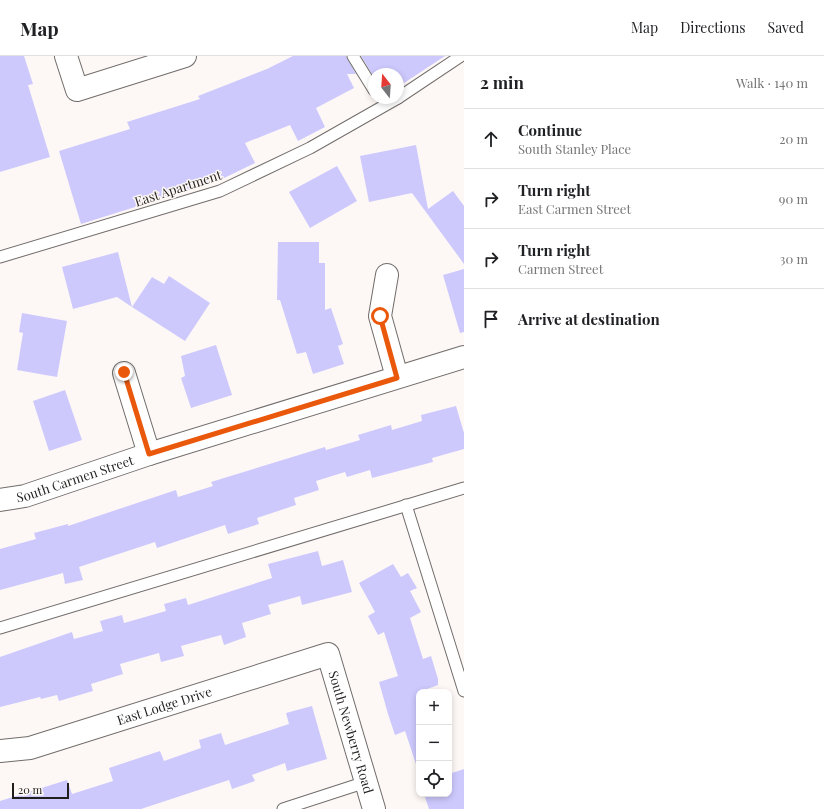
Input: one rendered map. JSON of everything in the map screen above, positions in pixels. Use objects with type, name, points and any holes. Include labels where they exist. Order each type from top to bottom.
[{"type":"street","points":[[66,56],[77,90],[185,56]]},
{"type":"street","points":[[387,275],[380,316],[397,378]]},
{"type":"street","name":"South Carmen Street","points":[[0,500],[25,496],[149,454],[464,357]]},
{"type":"street","points":[[124,372],[149,454]]},
{"type":"street","name":"East Lodge Drive","points":[[0,751],[30,748],[328,654]]},
{"type":"street","name":"South Newberry Road","points":[[328,654],[374,809]]},
{"type":"lane","points":[[353,56],[368,80]]},
{"type":"lane","name":"East Apartment","points":[[404,94],[461,56]]},
{"type":"lane","name":"East Apartment","points":[[0,257],[220,191],[310,148],[378,104]]},
{"type":"lane","points":[[0,628],[464,488]]},
{"type":"lane","points":[[406,505],[464,691]]},
{"type":"lane","points":[[283,809],[366,782]]},
{"type":"building","points":[[0,56],[24,56],[33,84],[28,85],[50,157],[0,172]]},
{"type":"building","points":[[293,56],[346,56],[356,74],[347,74],[354,88],[316,108],[325,127],[298,141],[290,125],[245,143],[255,163],[218,181],[81,224],[59,151],[130,129],[127,122],[200,99],[198,96],[267,69]]},
{"type":"building","points":[[361,56],[445,56],[404,83],[404,68],[368,68]]},
{"type":"building","points":[[416,145],[428,209],[453,191],[464,206],[464,264],[412,193],[369,202],[360,156]]},
{"type":"building","points":[[337,166],[357,201],[310,228],[289,192]]},
{"type":"building","points":[[278,242],[319,242],[319,263],[325,263],[325,310],[331,308],[343,344],[338,346],[344,364],[313,374],[306,352],[297,354],[280,300],[277,300]]},
{"type":"building","points":[[118,252],[132,307],[117,297],[73,309],[62,267]]},
{"type":"building","points":[[464,269],[464,332],[460,333],[443,275]]},
{"type":"building","points":[[169,276],[210,303],[185,341],[132,307],[152,277],[164,284]]},
{"type":"building","points":[[22,313],[67,321],[57,377],[17,370],[23,333],[19,332]]},
{"type":"building","points":[[216,345],[232,395],[191,408],[181,378],[185,376],[181,356]]},
{"type":"building","points":[[65,390],[82,440],[49,451],[33,401]]},
{"type":"building","points":[[456,406],[464,433],[464,449],[432,458],[433,462],[372,478],[370,470],[347,477],[345,472],[316,481],[319,490],[294,498],[296,505],[257,518],[259,524],[228,534],[225,525],[157,548],[155,542],[79,567],[83,580],[65,584],[63,573],[0,590],[0,549],[36,539],[34,533],[68,524],[68,526],[176,490],[178,497],[213,486],[211,482],[325,447],[326,450],[360,440],[358,435],[391,425],[392,430],[422,421],[421,415]]},
{"type":"building","points":[[318,551],[322,566],[343,560],[352,592],[302,605],[300,596],[268,605],[271,614],[242,623],[246,637],[224,645],[221,635],[181,646],[184,656],[161,662],[159,653],[120,664],[123,674],[91,684],[93,691],[59,701],[57,695],[41,699],[40,697],[0,707],[0,657],[72,632],[74,639],[103,631],[100,621],[122,615],[124,623],[166,611],[164,604],[186,598],[188,605],[272,578],[268,564]]},
{"type":"building","points":[[393,564],[401,577],[408,573],[417,588],[410,591],[421,612],[410,618],[423,659],[431,656],[438,679],[438,685],[427,689],[416,689],[416,764],[405,731],[395,735],[388,714],[379,682],[398,676],[384,632],[378,635],[368,616],[375,612],[359,583]]},
{"type":"building","points":[[312,706],[327,759],[287,771],[285,763],[252,775],[255,781],[232,789],[229,780],[141,809],[0,809],[0,801],[67,780],[72,794],[113,781],[109,768],[160,751],[164,761],[201,748],[199,740],[221,733],[225,745],[289,724],[286,713]]},
{"type":"building","points":[[464,769],[464,809],[429,809],[425,797],[452,797],[452,773]]},
{"type":"route","points":[[124,372],[149,454],[397,378],[380,316]]}]
